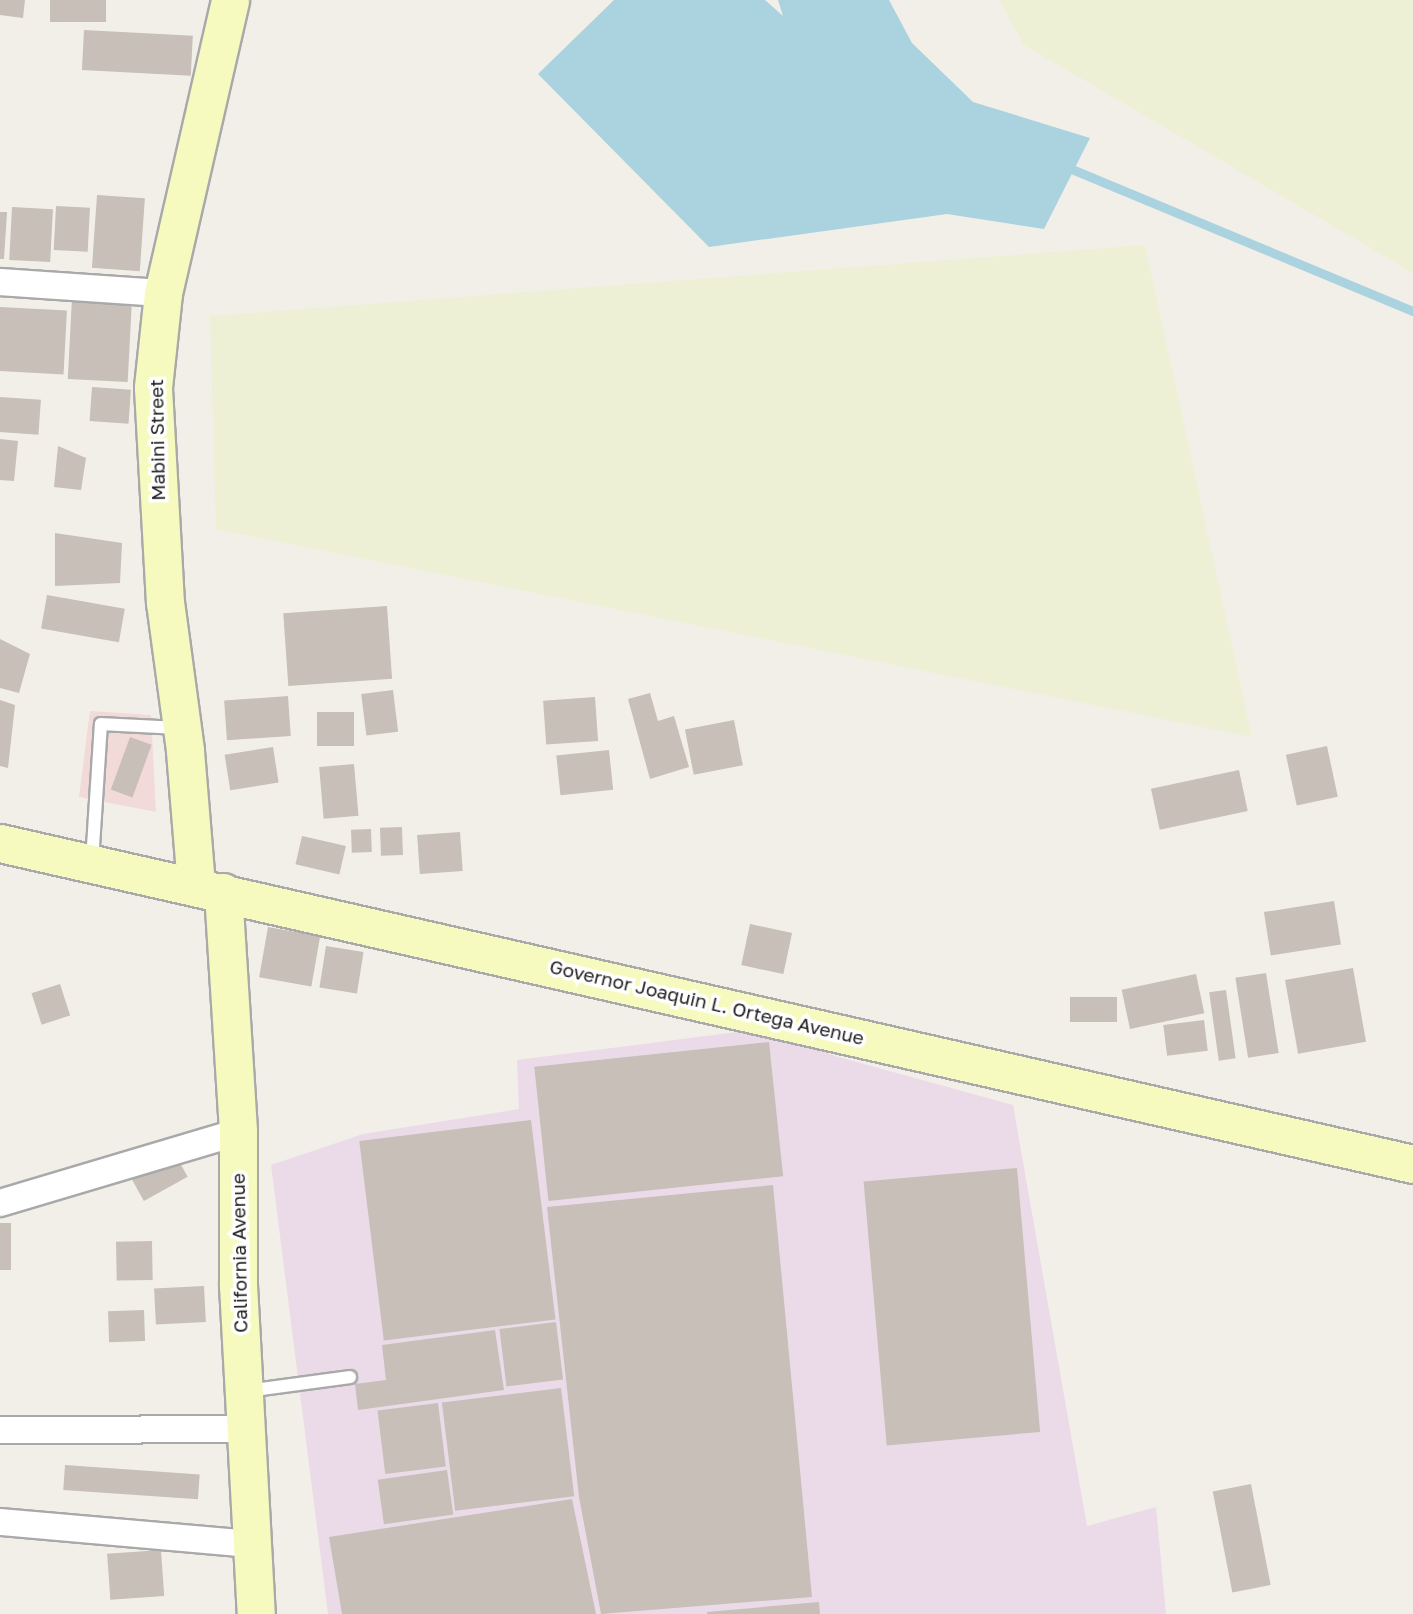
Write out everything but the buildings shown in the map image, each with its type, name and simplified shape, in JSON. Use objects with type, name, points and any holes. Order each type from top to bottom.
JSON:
[{"type":"main road","name":"Mabini Street","points":[[210,889],[182,729],[165,603],[153,387],[163,293],[230,0]]},
{"type":"main road","name":"Governor Joaquin L. Ortega Avenue","points":[[0,843],[1413,1164]]},
{"type":"main road","name":"California Avenue","points":[[210,889],[238,1132],[243,1391],[256,1614]]},
{"type":"street","points":[[0,282],[163,293]]},
{"type":"street","points":[[0,1203],[238,1132]]},
{"type":"street","points":[[0,1430],[245,1429]]},
{"type":"street","points":[[0,1522],[252,1544]]},
{"type":"lane","points":[[92,862],[101,724],[182,729]]},
{"type":"lane","points":[[243,1391],[350,1377]]},
{"type":"shaded area","points":[[90,711],[151,715],[156,812],[79,797]]},
{"type":"shaded area","points":[[761,1029],[835,1056],[1013,1105],[1087,1526],[1156,1507],[1166,1614],[328,1614],[271,1165],[363,1134],[519,1109],[517,1060]]},
{"type":"green space","points":[[999,0],[1413,0],[1413,273],[1024,45]]},
{"type":"green space","points":[[1145,245],[1252,737],[216,529],[210,316]]},
{"type":"water","points":[[614,0],[765,0],[783,16],[778,0],[889,0],[912,43],[973,102],[1090,138],[1044,229],[947,214],[709,247],[538,74]]},
{"type":"waterway","points":[[1074,170],[1413,311]]}]
